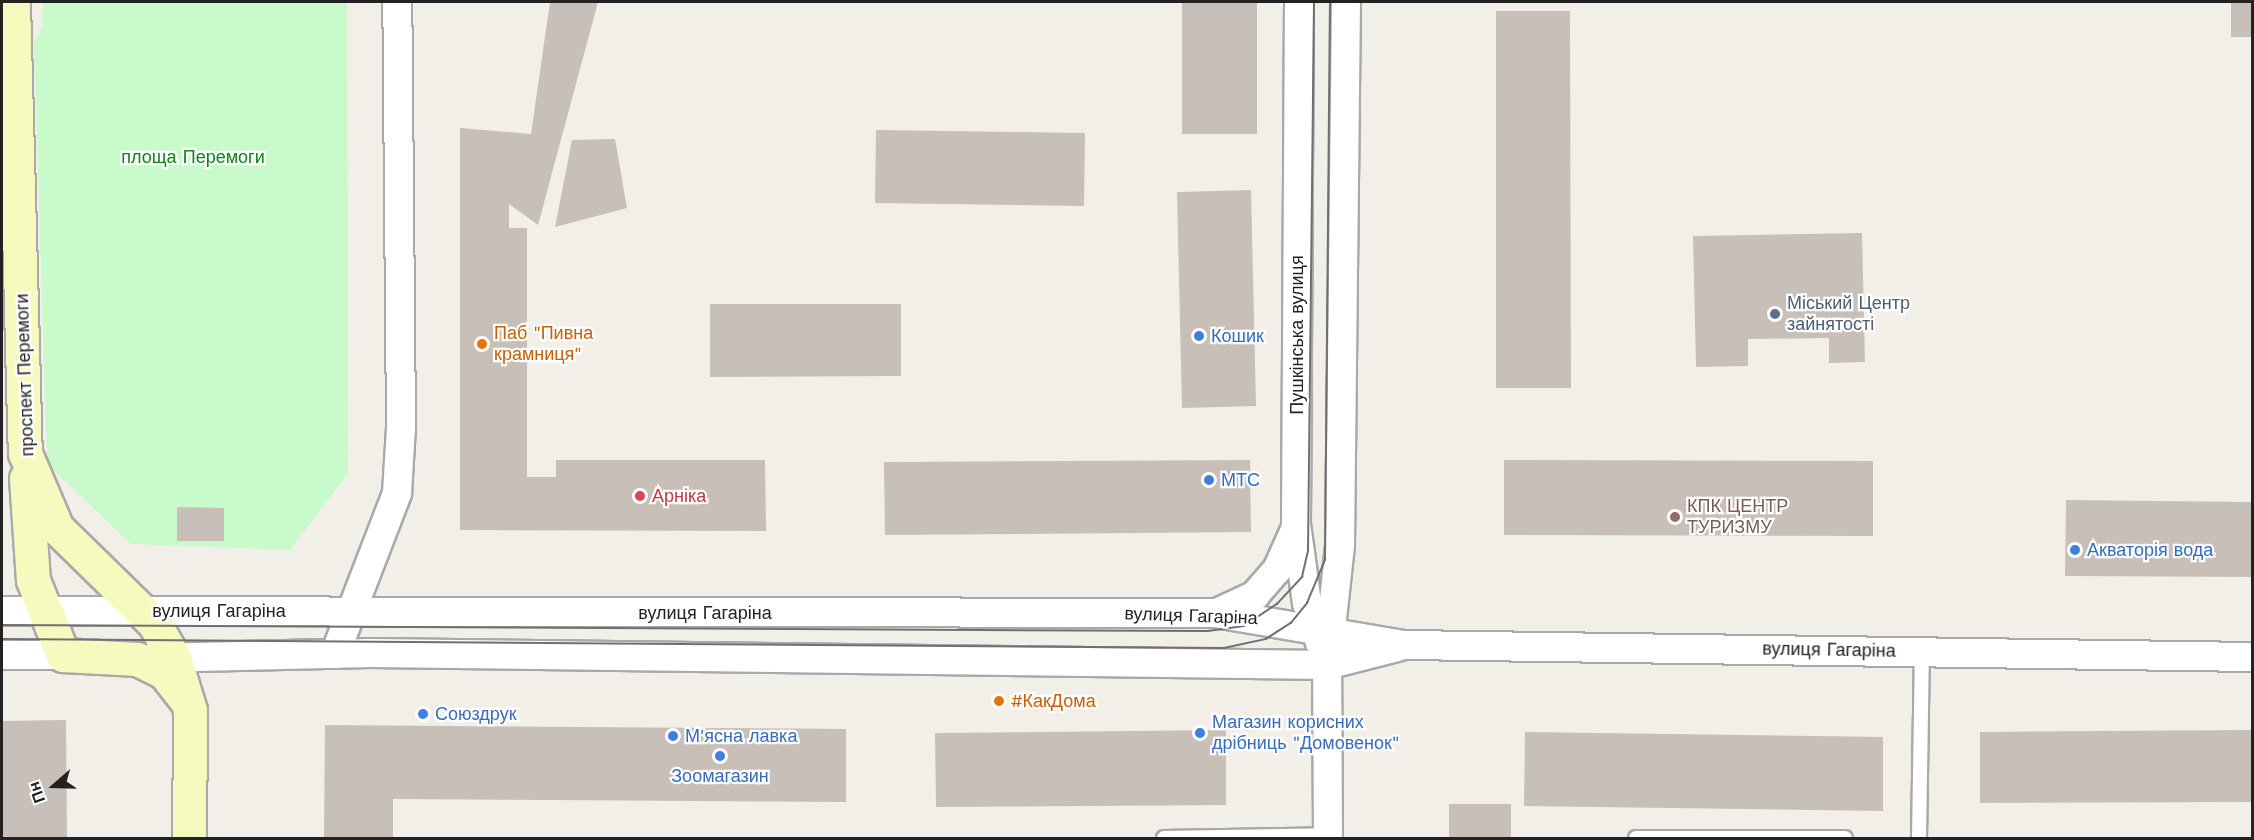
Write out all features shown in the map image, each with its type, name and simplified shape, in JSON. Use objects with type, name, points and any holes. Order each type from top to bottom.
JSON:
[{"type":"main road","name":"проспект Перемоги","points":[[13,2],[25,453],[57,528],[141,611],[174,658],[190,710],[189,838]]},
{"type":"main road","points":[[25,453],[28,549],[43,611],[63,655]]},
{"type":"main road","name":"вулиця Гагаріна","points":[[63,655],[137,659]]},
{"type":"main road","points":[[137,659],[164,672],[190,710]]},
{"type":"street","points":[[335,654],[355,612],[397,493],[402,426],[397,2]]},
{"type":"street","name":"Пушкінська вулиця","points":[[1299,2],[1296,524],[1324,629],[1327,665],[1328,837]]},
{"type":"street","name":"Пушкінська вулиця","points":[[1324,629],[1340,546],[1346,2]]},
{"type":"street","points":[[1215,613],[1255,595],[1291,547],[1296,524]]},
{"type":"street","name":"вулиця Гагаріна","points":[[2,611],[1215,613],[1324,629],[1405,645],[2253,657]]},
{"type":"street","name":"вулиця Гагаріна","points":[[137,659],[335,654],[1327,665],[1405,645]]},
{"type":"street","name":"вулиця Гагаріна","points":[[2,655],[63,655]]},
{"type":"lane","points":[[1919,838],[1922,651]]},
{"type":"lane","points":[[1164,838],[1328,837]]},
{"type":"lane","points":[[1636,838],[1845,838]]},
{"type":"green space","name":"площа Перемоги","points":[[43,2],[347,2],[348,473],[290,550],[131,544],[47,464],[34,41],[42,28]]},
{"type":"building","points":[[550,2],[598,2],[538,225],[509,204],[509,228],[527,228],[527,477],[556,477],[556,460],[765,460],[766,531],[460,530],[460,128],[531,134]]},
{"type":"building","points":[[1182,2],[1257,2],[1257,134],[1182,134]]},
{"type":"building","points":[[2231,2],[2252,2],[2252,37],[2231,37]]},
{"type":"building","points":[[1496,11],[1570,11],[1571,388],[1496,388]]},
{"type":"building","points":[[876,130],[1085,133],[1084,206],[875,203]]},
{"type":"building","points":[[615,139],[627,208],[555,227],[572,140]]},
{"type":"building","points":[[1251,190],[1256,406],[1182,408],[1177,192]]},
{"type":"building","points":[[1862,233],[1865,362],[1829,363],[1829,338],[1748,339],[1748,366],[1696,367],[1693,236]]},
{"type":"building","points":[[710,304],[901,304],[901,376],[710,377]]},
{"type":"building","points":[[1250,460],[1251,532],[885,535],[884,462]]},
{"type":"building","points":[[1504,460],[1873,461],[1873,536],[1504,535]]},
{"type":"building","points":[[2066,500],[2252,502],[2252,577],[2065,576]]},
{"type":"building","points":[[177,507],[224,508],[224,541],[177,541]]},
{"type":"building","points":[[66,720],[67,838],[2,838],[2,721]]},
{"type":"building","points":[[325,725],[846,729],[846,802],[393,799],[393,838],[324,838]]},
{"type":"building","points":[[1226,730],[1226,805],[936,807],[935,733]]},
{"type":"building","points":[[2252,730],[2252,802],[1980,803],[1980,732]]},
{"type":"building","points":[[1525,732],[1883,737],[1883,811],[1524,806]]},
{"type":"building","points":[[1449,804],[1511,804],[1511,838],[1449,838]]},
{"type":"tram line","points":[[2,625],[1208,631],[1244,626],[1277,604],[1302,577],[1308,552],[1314,2]]},
{"type":"tram line","points":[[2,639],[1224,648],[1266,639],[1291,623],[1307,603],[1325,560],[1330,2]]},
{"type":"place","name":"Міський Центр зайнятості","points":[[1775,314]]},
{"type":"place","name":"Кошик","points":[[1199,336]]},
{"type":"place","name":"Паб \"Пивна крамниця\"","points":[[482,344]]},
{"type":"place","name":"МТС","points":[[1209,480]]},
{"type":"place","name":"Арніка","points":[[640,496]]},
{"type":"place","name":"КПК ЦЕНТР ТУРИЗМУ","points":[[1675,517]]},
{"type":"place","name":"Акваторія вода","points":[[2075,550]]},
{"type":"place","name":"#КакДома","points":[[999,701]]},
{"type":"place","name":"Союздрук","points":[[423,714]]},
{"type":"place","name":"Магазин корисних дрібниць \"Домовенок\"","points":[[1200,733]]},
{"type":"place","name":"М'ясна лавка","points":[[673,736]]},
{"type":"place","name":"Зоомагазин","points":[[720,756]]}]
